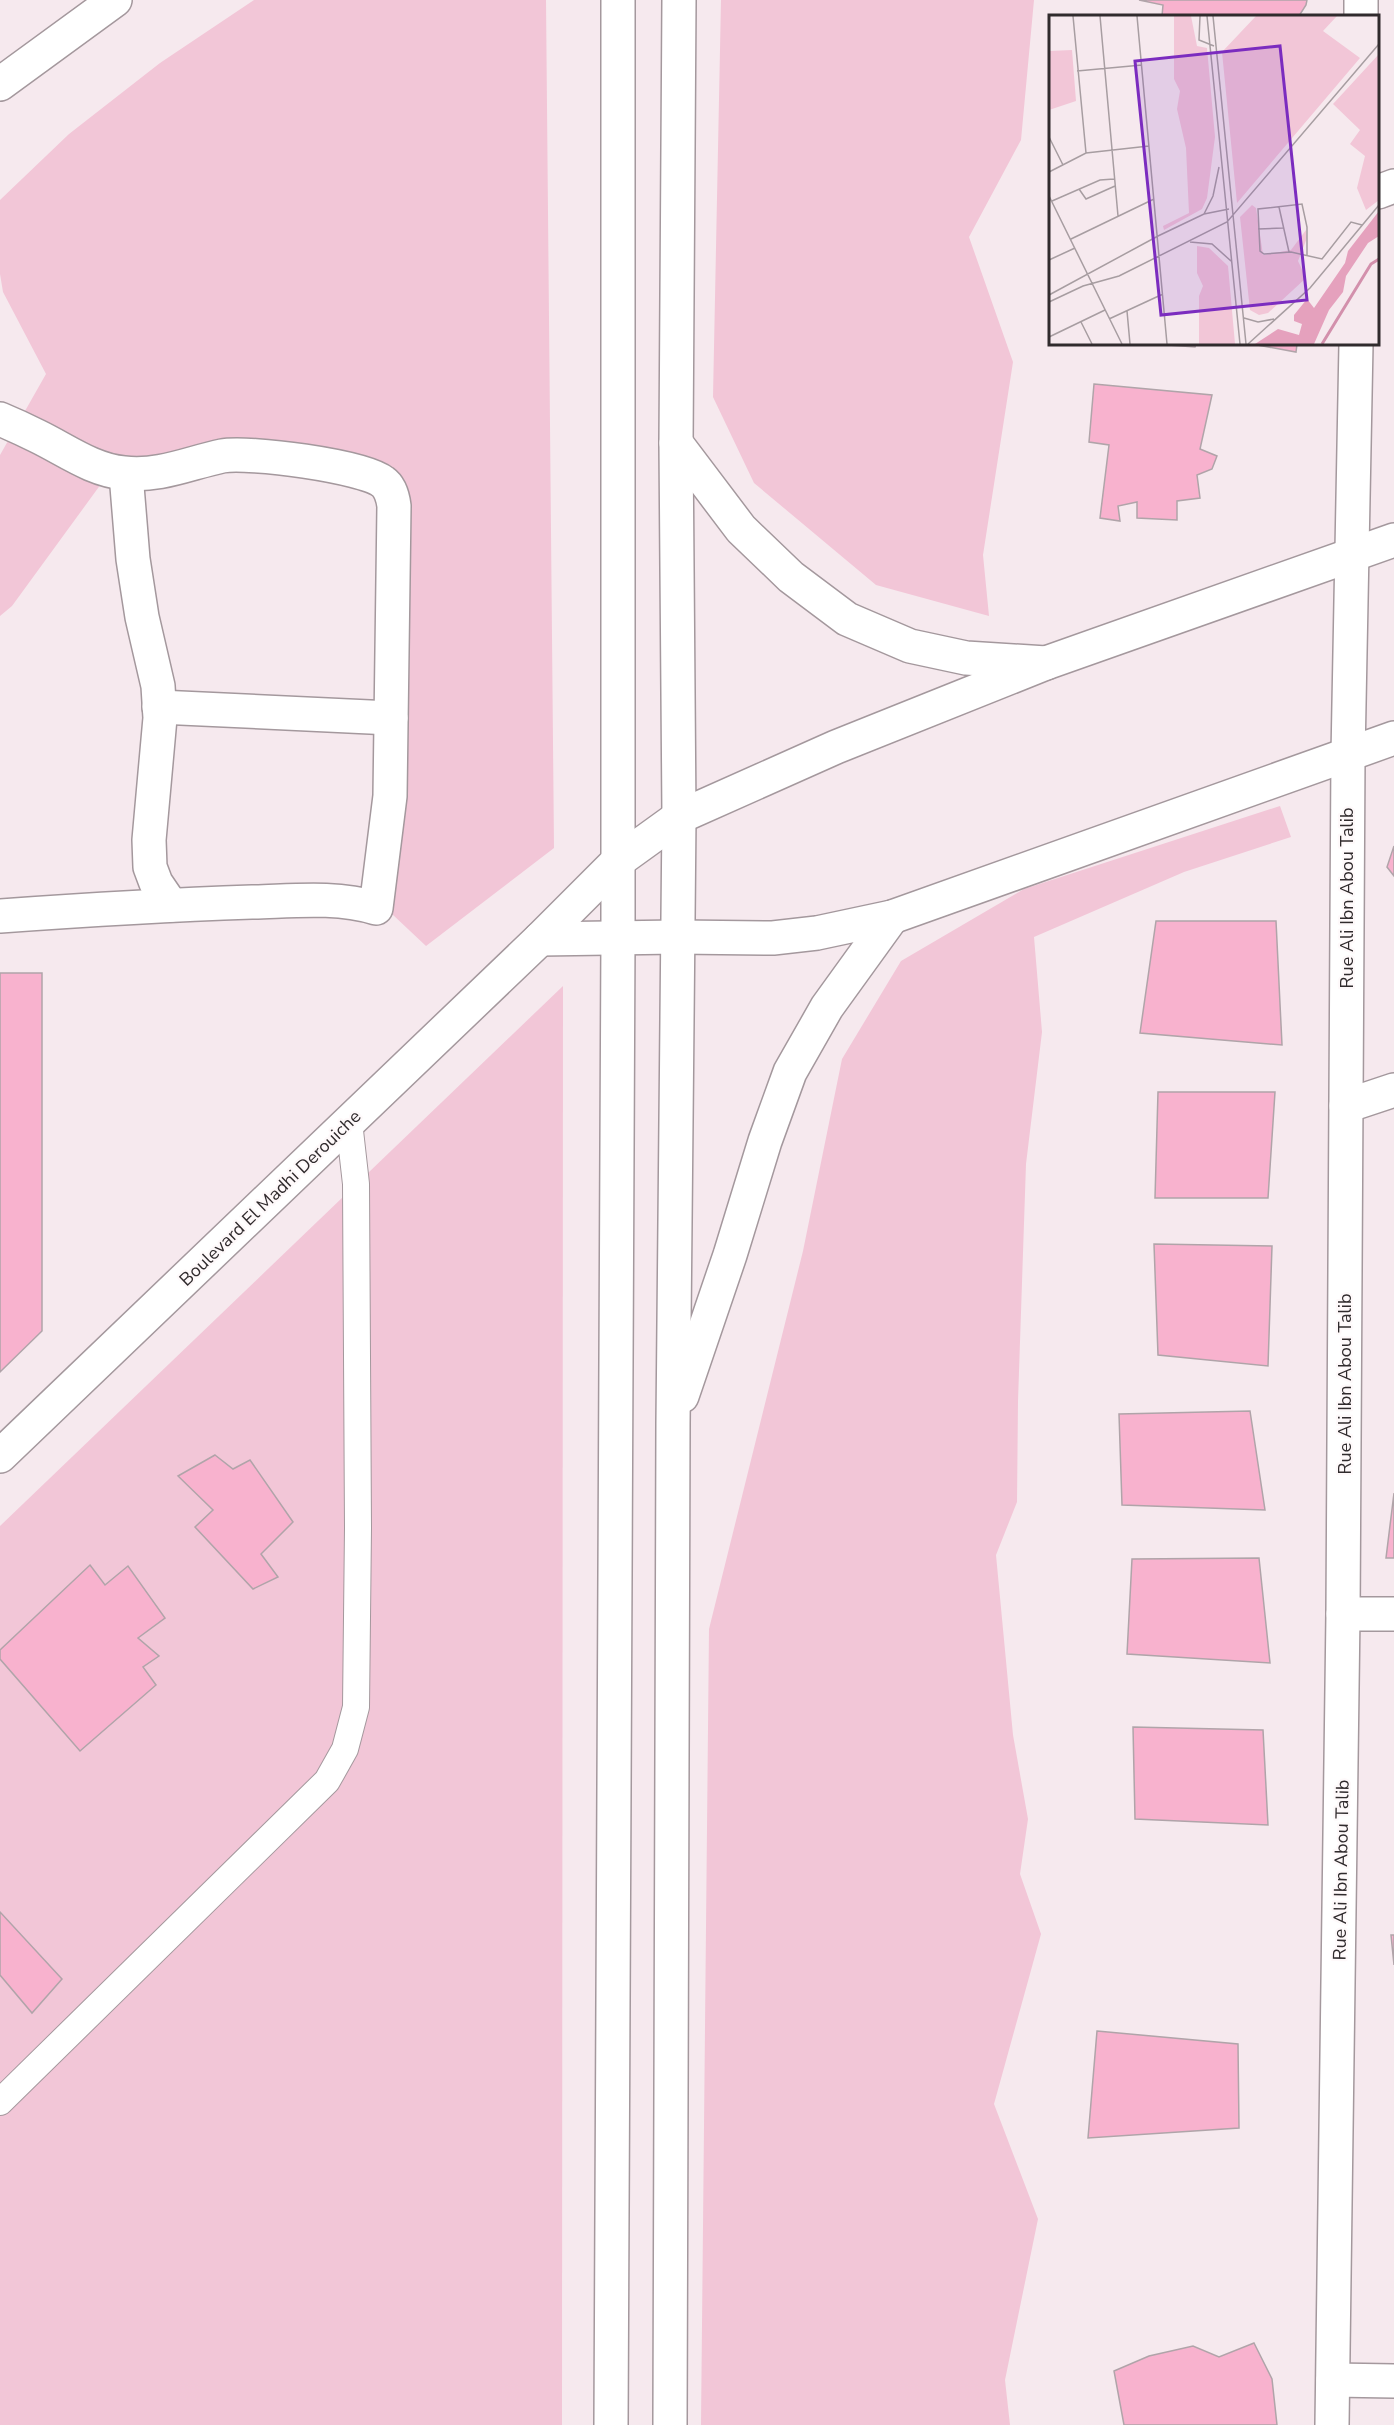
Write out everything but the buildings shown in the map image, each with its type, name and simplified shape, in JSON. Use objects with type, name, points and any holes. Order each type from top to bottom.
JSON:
[{"type":"street","points":[[0,84],[115,0]]},
{"type":"street","points":[[611,2425],[618,936],[618,0]]},
{"type":"street","points":[[670,2425],[673,1424],[679,817],[676,443],[679,0]]},
{"type":"street","points":[[1379,191],[1394,186]]},
{"type":"street","name":"Rue Ali Ibn Abou Talib","points":[[1332,2425],[1344,1614],[1348,755],[1356,345]]},
{"type":"street","points":[[0,419],[102,470],[126,474],[151,474],[175,470],[223,456],[252,455],[304,461],[363,472],[383,482],[393,498],[394,506],[390,796],[376,908],[359,903],[330,900],[171,905],[0,916]]},
{"type":"street","points":[[676,443],[741,529],[791,577],[847,619],[910,646],[966,658],[1046,663]]},
{"type":"street","points":[[126,474],[133,559],[142,617],[159,686],[149,840],[150,867],[156,883],[171,905]]},
{"type":"street","name":"Boulevard El Madhi Derouiche","points":[[0,1456],[540,939],[618,861],[679,817],[836,747],[1046,663],[1394,540]]},
{"type":"street","points":[[159,707],[392,718]]},
{"type":"street","points":[[540,939],[618,936],[773,938],[817,933],[892,917],[1394,738]]},
{"type":"street","points":[[673,1424],[730,1255],[765,1141],[790,1072],[827,1007],[892,917]]},
{"type":"street","points":[[1346,1106],[1394,1090]]},
{"type":"street","points":[[1344,1614],[1394,1614]]},
{"type":"street","points":[[1333,2380],[1394,2381]]},
{"type":"lane","points":[[0,2103],[327,1781],[345,1749],[356,1707],[358,1528],[356,1184],[349,1122]]},
{"type":"shaded area","points":[[254,0],[546,0],[554,848],[426,946],[392,914],[398,529],[370,468],[237,442],[101,484],[12,606],[0,616],[0,455],[46,374],[3,292],[0,274],[0,200],[69,134],[160,63]]},
{"type":"shaded area","points":[[721,0],[1034,0],[1021,140],[969,237],[1013,362],[983,555],[989,616],[876,585],[754,483],[713,397]]},
{"type":"shaded area","points":[[1280,806],[1291,837],[1184,872],[1034,937],[1042,1032],[1026,1164],[1017,1502],[996,1555],[1013,1735],[1028,1819],[1020,1874],[1041,1934],[994,2104],[1038,2219],[1005,2380],[1010,2425],[701,2425],[709,1629],[803,1251],[842,1059],[901,961],[1024,889]]},
{"type":"shaded area","points":[[563,986],[562,2425],[0,2425],[0,1526]]}]
